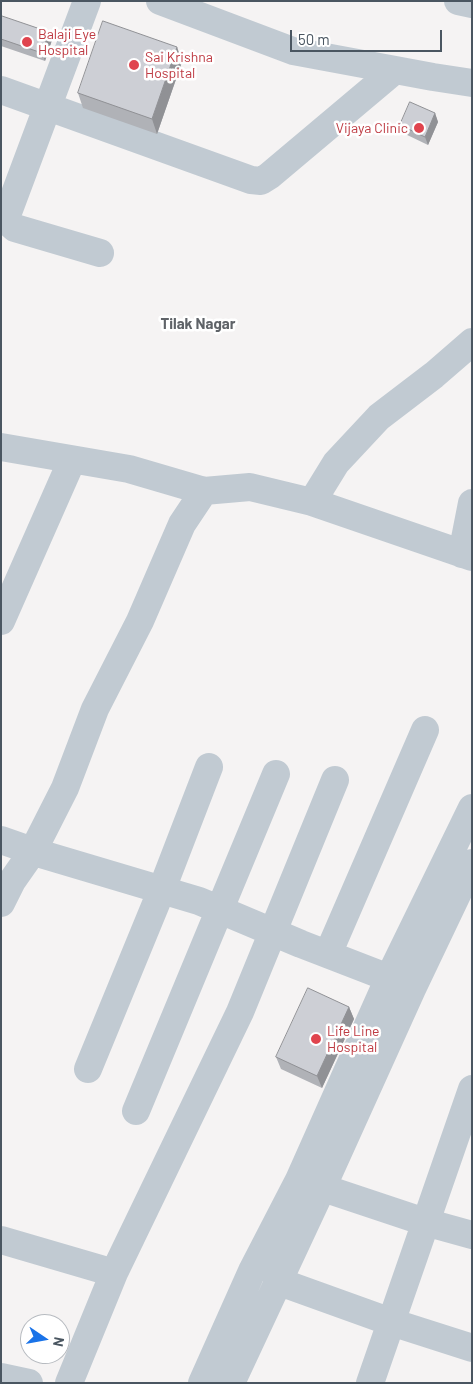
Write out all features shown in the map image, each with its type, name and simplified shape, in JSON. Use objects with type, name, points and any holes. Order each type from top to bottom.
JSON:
[{"type":"street","points":[[87,1],[7,215],[8,222],[15,228],[100,253]]},
{"type":"street","points":[[160,1],[293,52],[472,83]]},
{"type":"street","points":[[458,1],[472,4]]},
{"type":"street","points":[[1,90],[251,180],[261,181],[395,70]]},
{"type":"street","points":[[312,502],[336,463],[379,417],[472,342]]},
{"type":"street","points":[[1,448],[129,469],[204,491],[250,487],[312,502],[467,555],[472,503]]},
{"type":"street","points":[[1,621],[72,460]]},
{"type":"street","points":[[1,903],[12,881],[33,852],[65,788],[95,709],[140,621],[182,524],[204,491]]},
{"type":"street","points":[[328,954],[425,730]]},
{"type":"street","points":[[88,1070],[209,768]]},
{"type":"street","points":[[136,1111],[276,774]]},
{"type":"street","points":[[69,1383],[114,1273],[240,1012],[335,780]]},
{"type":"street","points":[[231,1383],[277,1281],[310,1184],[401,983],[472,808]]},
{"type":"street","points":[[1,840],[33,852],[199,900],[272,932],[401,983]]},
{"type":"street","points":[[401,983],[472,863]]},
{"type":"street","points":[[370,1383],[472,1089]]},
{"type":"street","points":[[310,1184],[425,1222],[472,1235]]},
{"type":"street","points":[[202,1383],[252,1271],[310,1184]]},
{"type":"street","points":[[1,1240],[114,1273]]},
{"type":"street","points":[[277,1281],[391,1322],[472,1348]]},
{"type":"street","points":[[1,1377],[29,1383]]},
{"type":"building","points":[[2,16],[49,32],[42,53],[1,39]]},
{"type":"building","points":[[103,21],[177,47],[152,119],[78,93]]},
{"type":"building","points":[[410,102],[435,113],[425,137],[400,125]]},
{"type":"building","points":[[308,988],[349,1007],[317,1076],[276,1057]]},
{"type":"place","name":"Balaji Eye Hospital","points":[[27,42]]},
{"type":"place","name":"Sai Krishna Hospital","points":[[134,65]]},
{"type":"place","name":"Vijaya Clinic","points":[[419,128]]},
{"type":"place","name":"Life Line Hospital","points":[[316,1039]]},
{"type":"district","name":"Tilak Nagar","points":[[198,324]]}]
